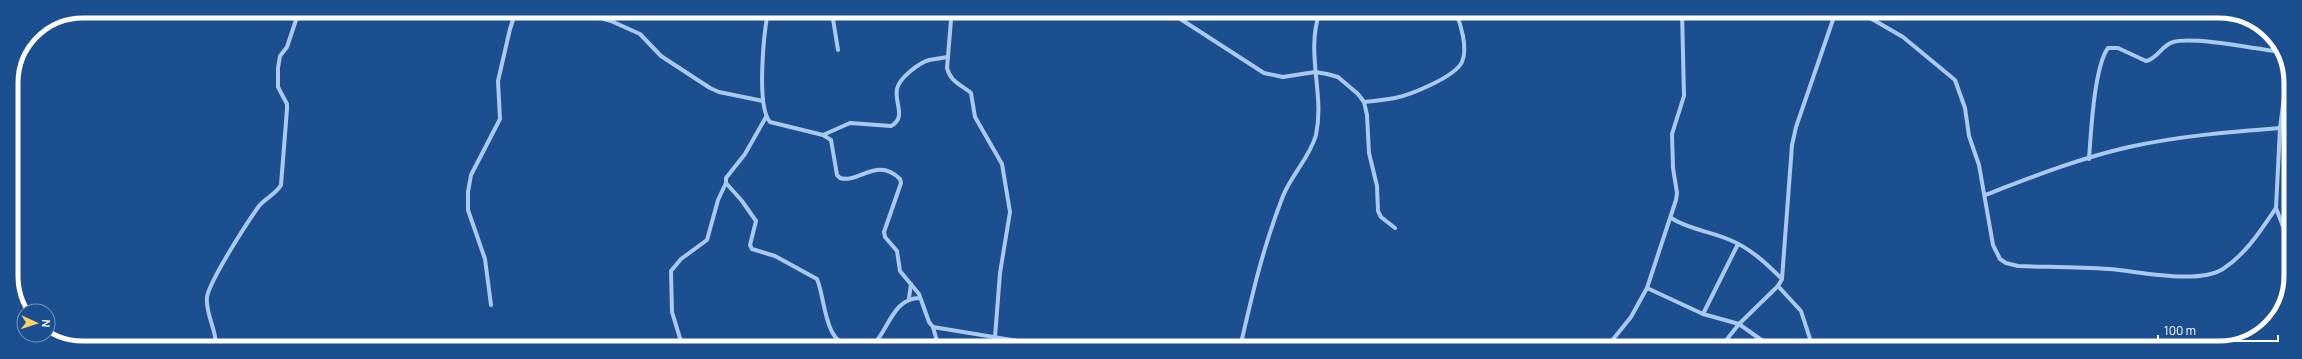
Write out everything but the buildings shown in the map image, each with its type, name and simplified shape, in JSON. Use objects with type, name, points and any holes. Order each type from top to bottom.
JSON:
[{"type":"street","points":[[216,341],[208,309],[208,294],[242,231],[261,204],[274,194],[281,185],[287,104],[278,87],[278,68],[280,56],[287,47],[297,18]]},
{"type":"street","points":[[491,305],[485,259],[468,210],[468,192],[471,175],[500,119],[498,81],[514,18]]},
{"type":"street","points":[[599,18],[640,34],[661,56],[710,88],[720,92],[763,101]]},
{"type":"street","points":[[611,22],[615,18]]},
{"type":"street","points":[[767,18],[764,40],[763,101],[766,117],[770,122],[823,135],[831,140],[834,148],[835,168],[840,178],[848,178],[878,170],[900,179],[901,183],[884,232],[885,237],[897,251],[900,271],[920,298],[929,322],[933,327],[937,341]]},
{"type":"street","points":[[832,18],[838,50]]},
{"type":"street","points":[[949,18],[951,32],[948,57],[949,76],[953,82],[971,93],[975,117],[984,135],[998,154],[1004,171],[1010,212],[1000,273],[995,337]]},
{"type":"street","points":[[1179,18],[1264,73],[1283,77],[1315,72],[1338,78],[1349,85],[1364,102],[1369,153],[1377,186],[1378,211],[1381,218],[1395,228]]},
{"type":"street","points":[[1242,341],[1264,246],[1284,194],[1310,150],[1315,136],[1319,110],[1313,50],[1319,18]]},
{"type":"street","points":[[1364,102],[1396,98],[1435,82],[1455,70],[1461,63],[1464,55],[1461,31],[1457,18]]},
{"type":"street","points":[[1612,341],[1631,317],[1648,288],[1671,218],[1677,193],[1673,168],[1672,134],[1684,96],[1682,18]]},
{"type":"street","points":[[1726,341],[1740,324],[1778,286],[1782,279],[1794,139],[1834,18]]},
{"type":"street","points":[[1869,18],[1903,37],[1955,80],[1965,108],[1969,136],[1979,165],[1993,245],[2000,259],[2006,263],[2018,266],[2109,269],[2191,276],[2207,275],[2222,270],[2254,240],[2276,208]]},
{"type":"street","points":[[2089,159],[2097,88],[2102,63],[2108,48],[2118,48],[2146,61],[2151,60],[2164,46],[2181,40],[2276,51]]},
{"type":"street","points":[[823,135],[850,123],[891,126],[896,123],[900,113],[897,95],[899,83],[922,64],[948,57]]},
{"type":"street","points":[[2284,97],[2280,128],[2276,208],[2284,229]]},
{"type":"street","points":[[681,341],[672,312],[671,271],[680,259],[707,240],[718,200],[726,183],[728,174],[746,154],[766,117]]},
{"type":"street","points":[[1985,195],[2089,159],[2128,148],[2168,140],[2280,128]]},
{"type":"street","points":[[831,140],[835,129]]},
{"type":"street","points":[[726,183],[756,220],[750,240],[752,249],[775,256],[817,279],[825,314],[831,329],[839,341]]},
{"type":"street","points":[[1671,218],[1692,229],[1738,244],[1766,264],[1782,279]]},
{"type":"street","points":[[1703,314],[1738,244]]},
{"type":"street","points":[[877,341],[882,335],[893,314],[910,298],[911,284]]},
{"type":"street","points":[[1778,286],[1801,312],[1811,341]]},
{"type":"street","points":[[1648,288],[1703,314],[1740,324],[1764,341]]},
{"type":"street","points":[[910,298],[920,298]]},
{"type":"street","points":[[933,327],[1018,341]]}]
